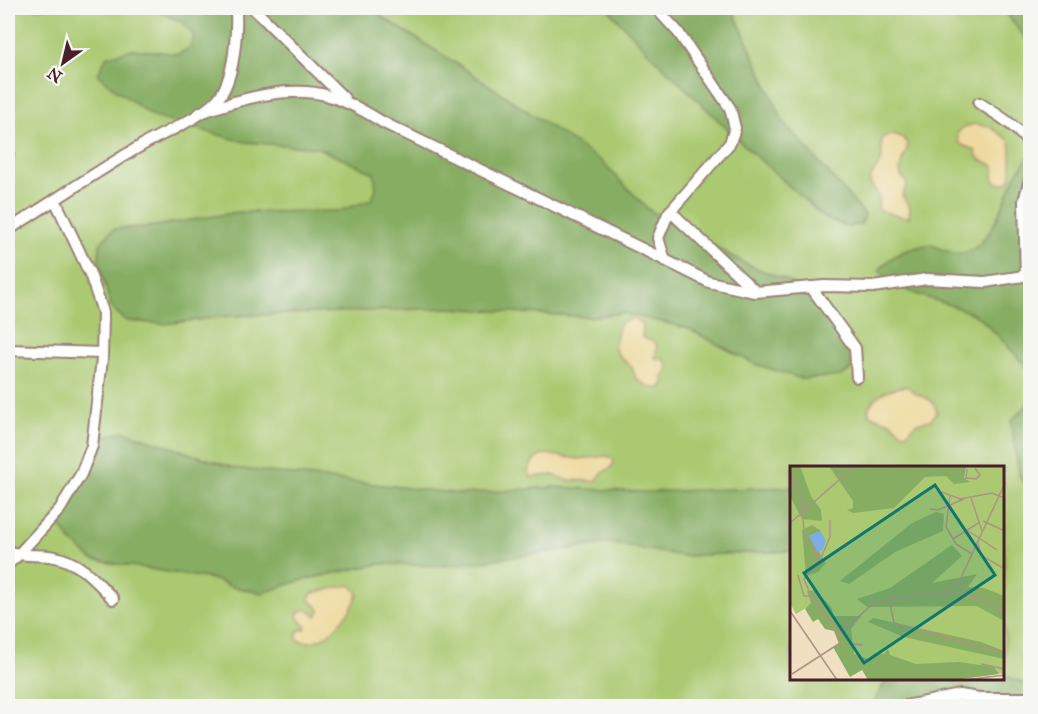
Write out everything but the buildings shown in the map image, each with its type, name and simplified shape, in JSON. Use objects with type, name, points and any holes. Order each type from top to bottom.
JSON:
[{"type":"lane","points":[[200,113],[217,99],[227,82],[237,24],[236,8]]},
{"type":"lane","points":[[253,8],[334,91],[351,104],[384,123],[709,282],[755,292],[812,287],[873,287],[927,279],[985,282],[1028,275],[1024,201],[1030,179]]},
{"type":"lane","points":[[656,8],[678,32],[730,108],[735,128],[730,143],[670,211],[658,238],[665,260]]},
{"type":"lane","points":[[8,230],[136,148],[200,113],[237,100],[269,94],[326,95],[351,104]]},
{"type":"lane","points":[[979,103],[1024,136],[1030,147]]},
{"type":"lane","points":[[8,564],[13,553],[60,509],[81,474],[92,446],[102,353],[103,312],[90,274],[55,200]]},
{"type":"lane","points":[[670,211],[755,292]]},
{"type":"lane","points":[[812,287],[855,348],[857,377]]},
{"type":"lane","points":[[8,350],[102,353]]},
{"type":"lane","points":[[13,553],[50,556],[72,562],[91,575],[113,599]]},
{"type":"lane","points":[[906,706],[960,695],[979,698],[1030,698]]},
{"type":"lane","points":[[961,706],[979,698]]},
{"type":"green space","points":[[8,8],[1030,8],[1030,706],[8,706]]},
{"type":"green space","points":[[150,8],[368,8],[465,69],[601,161],[649,210],[744,263],[788,281],[815,297],[852,348],[852,369],[841,376],[802,379],[755,364],[687,328],[623,313],[589,317],[450,308],[230,316],[164,324],[126,321],[111,307],[99,262],[100,244],[113,229],[155,226],[238,212],[339,211],[371,200],[376,189],[374,173],[318,148],[245,142],[154,117],[108,84],[98,74],[106,57],[132,49],[178,54],[190,48],[194,36],[184,23]]},
{"type":"green space","points":[[607,8],[732,8],[783,121],[865,215],[861,224],[848,227],[826,219],[747,148],[653,57]]},
{"type":"green space","points":[[931,8],[986,8],[965,18],[952,18]]},
{"type":"green space","points":[[990,8],[1030,8],[1030,44],[1006,13]]},
{"type":"green space","points":[[1030,154],[1030,371],[995,332],[975,315],[913,293],[879,271],[895,256],[916,247],[931,244],[958,253],[967,252],[976,247],[991,229],[1017,174]]},
{"type":"green space","points":[[1030,392],[1030,491],[1019,476],[1011,421],[1026,406]]},
{"type":"green space","points":[[123,431],[234,468],[462,494],[553,487],[644,492],[790,487],[790,551],[683,556],[610,543],[447,566],[379,564],[302,580],[263,593],[233,587],[212,579],[93,560],[71,541],[58,523],[105,437]]},
{"type":"green space","points":[[1005,675],[1030,686],[1030,706],[872,706],[882,687],[888,681],[1005,681]]},
{"type":"sand","points":[[975,124],[990,127],[1010,141],[1011,177],[1005,183],[996,183],[993,177],[994,166],[980,160],[975,150],[958,141],[958,132],[964,127]]},
{"type":"sand","points":[[894,134],[902,137],[907,145],[900,170],[907,182],[902,196],[910,207],[909,217],[878,209],[879,196],[870,183],[872,174],[881,161],[883,137]]},
{"type":"sand","points":[[634,318],[643,325],[642,337],[654,342],[657,346],[655,358],[663,359],[668,365],[661,388],[651,388],[636,379],[632,367],[620,357],[614,348],[620,323]]},
{"type":"sand","points":[[907,386],[931,401],[937,412],[931,420],[917,423],[907,433],[903,433],[890,422],[870,415],[868,411],[878,396],[889,390]]},
{"type":"sand","points":[[546,454],[578,459],[607,456],[613,459],[614,463],[596,481],[566,480],[553,475],[531,477],[528,471],[532,462]]},
{"type":"sand","points":[[350,585],[358,595],[349,612],[334,629],[317,640],[307,642],[298,640],[296,635],[306,626],[297,617],[298,613],[306,609],[317,616],[320,610],[309,599],[312,593]]}]
